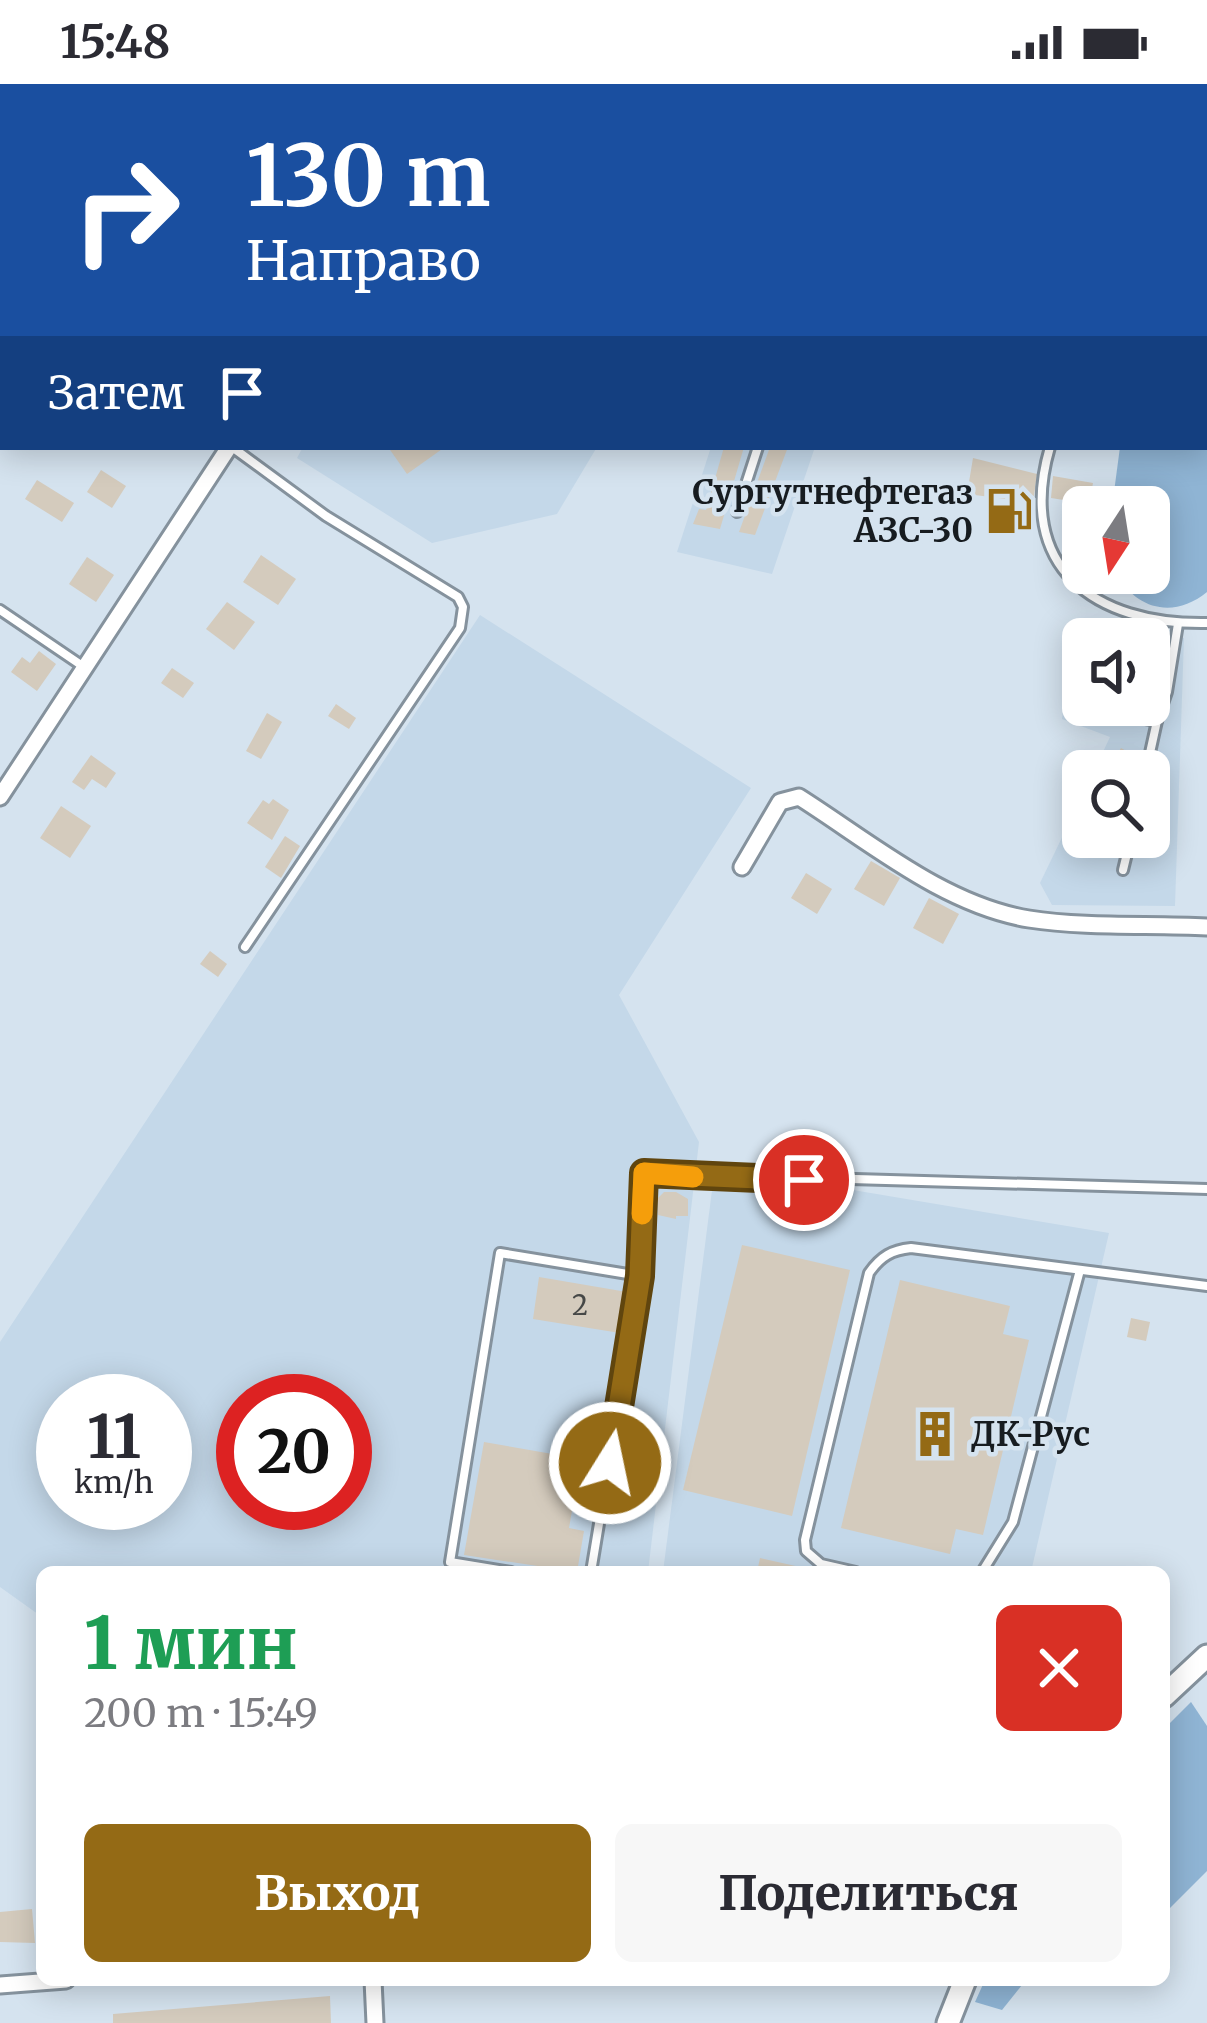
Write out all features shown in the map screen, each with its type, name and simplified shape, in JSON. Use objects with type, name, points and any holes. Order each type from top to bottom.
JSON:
[{"type":"street","points":[[0,797],[229,450]]},
{"type":"street","points":[[742,867],[780,802],[799,797],[945,890],[978,905],[1030,919],[1207,927]]},
{"type":"street","points":[[1170,1690],[1207,1656]]},
{"type":"street","points":[[0,1985],[36,1982]]},
{"type":"street","points":[[374,1986],[375,2023]]},
{"type":"street","points":[[948,2023],[962,1986]]},
{"type":"lane","points":[[235,450],[326,516],[458,597],[463,607],[460,628],[423,687],[245,947]]},
{"type":"lane","points":[[737,512],[757,450]]},
{"type":"lane","points":[[1049,450],[1041,479],[1040,518],[1051,553],[1084,593],[1130,613],[1178,624],[1207,623]]},
{"type":"lane","points":[[0,610],[85,668]]},
{"type":"lane","points":[[1170,673],[1178,624]]},
{"type":"lane","points":[[1123,870],[1126,858]]},
{"type":"lane","points":[[592,1566],[640,1276],[644,1173],[1207,1190]]},
{"type":"lane","points":[[830,1566],[806,1551],[805,1540],[869,1273],[879,1259],[911,1248],[1207,1286]]},
{"type":"lane","points":[[470,1566],[450,1562],[500,1253],[640,1276]]},
{"type":"lane","points":[[986,1566],[1013,1522],[1080,1270]]},
{"type":"shaded area","points":[[301,450],[595,450],[557,514],[432,543],[297,458]]},
{"type":"shaded area","points":[[710,450],[814,450],[772,574],[677,552]]},
{"type":"shaded area","points":[[1120,450],[1207,450],[1207,592],[1169,608],[1134,595],[1170,594],[1170,486],[1115,486]]},
{"type":"shaded area","points":[[480,615],[751,788],[619,995],[699,1142],[649,1566],[36,1566],[36,1613],[0,1587],[0,1342]]},
{"type":"shaded area","points":[[1170,636],[1184,638],[1175,906],[1052,905],[1040,883],[1062,837],[1062,858],[1170,858],[1170,750],[1104,750],[1110,737],[1081,726],[1170,726]]},
{"type":"shaded area","points":[[715,1167],[1109,1233],[1032,1566],[664,1566]]},
{"type":"shaded area","points":[[1191,1702],[1207,1726],[1207,1871],[1170,1908],[1170,1723]]},
{"type":"shaded area","points":[[982,1986],[1021,1986],[1002,2010],[975,2002]]},
{"type":"building","points":[[390,450],[441,450],[407,474]]},
{"type":"building","points":[[723,450],[743,450],[720,529],[693,524],[699,509],[706,510]]},
{"type":"building","points":[[769,450],[787,450],[755,535],[739,532]]},
{"type":"building","points":[[973,458],[1037,474],[1034,496],[1007,492],[1006,499],[967,494]]},
{"type":"building","points":[[101,470],[126,486],[112,508],[87,492]]},
{"type":"building","points":[[1053,476],[1093,483],[1062,486],[1062,500],[1051,498]]},
{"type":"building","points":[[37,480],[74,503],[62,522],[25,499]]},
{"type":"building","points":[[261,555],[296,579],[278,605],[243,582]]},
{"type":"building","points":[[87,557],[114,575],[96,602],[69,584]]},
{"type":"building","points":[[227,602],[255,622],[234,650],[206,629]]},
{"type":"building","points":[[39,651],[56,664],[37,691],[11,672],[22,657],[30,663]]},
{"type":"building","points":[[172,668],[194,683],[183,698],[161,683]]},
{"type":"building","points":[[336,704],[356,718],[349,729],[328,716]]},
{"type":"building","points":[[267,713],[282,722],[261,759],[246,751]]},
{"type":"building","points":[[91,755],[116,773],[106,788],[92,779],[84,790],[72,782]]},
{"type":"building","points":[[273,799],[289,810],[272,840],[247,823],[263,800],[269,804]]},
{"type":"building","points":[[61,806],[91,826],[70,858],[40,838]]},
{"type":"building","points":[[285,836],[300,846],[281,878],[265,867]]},
{"type":"building","points":[[871,861],[900,878],[884,906],[854,889]]},
{"type":"building","points":[[806,873],[832,889],[817,914],[791,898]]},
{"type":"building","points":[[929,898],[959,914],[943,944],[913,928]]},
{"type":"building","points":[[210,951],[227,964],[218,977],[200,964]]},
{"type":"building","points":[[664,1192],[688,1199],[688,1216],[658,1215],[658,1198]]},
{"type":"building","points":[[742,1245],[850,1270],[792,1516],[683,1490]]},
{"type":"building","points":[[539,1277],[627,1292],[620,1333],[533,1319]]},
{"type":"building","name":"ДК-Рус","points":[[900,1280],[1010,1306],[1003,1334],[1029,1340],[983,1535],[956,1529],[950,1554],[841,1528]]},
{"type":"building","points":[[1131,1318],[1150,1322],[1146,1341],[1127,1337]]},
{"type":"building","points":[[484,1442],[581,1459],[569,1528],[584,1531],[578,1566],[537,1566],[464,1555]]},
{"type":"building","points":[[760,1558],[796,1566],[758,1566]]},
{"type":"building","points":[[32,1909],[35,1943],[0,1942],[0,1912]]},
{"type":"building","points":[[330,1996],[331,2023],[113,2023],[113,2014]]},
{"type":"slow traffic","points":[[642,1214],[644,1173],[693,1177]]},
{"type":"place","name":"Сургутнефтегаз АЗС-30","points":[[1009,511]]},
{"type":"place","name":"ДК-Рус","points":[[935,1434]]},
{"type":"route","points":[[610,1463],[640,1276],[644,1173],[804,1180]]}]
